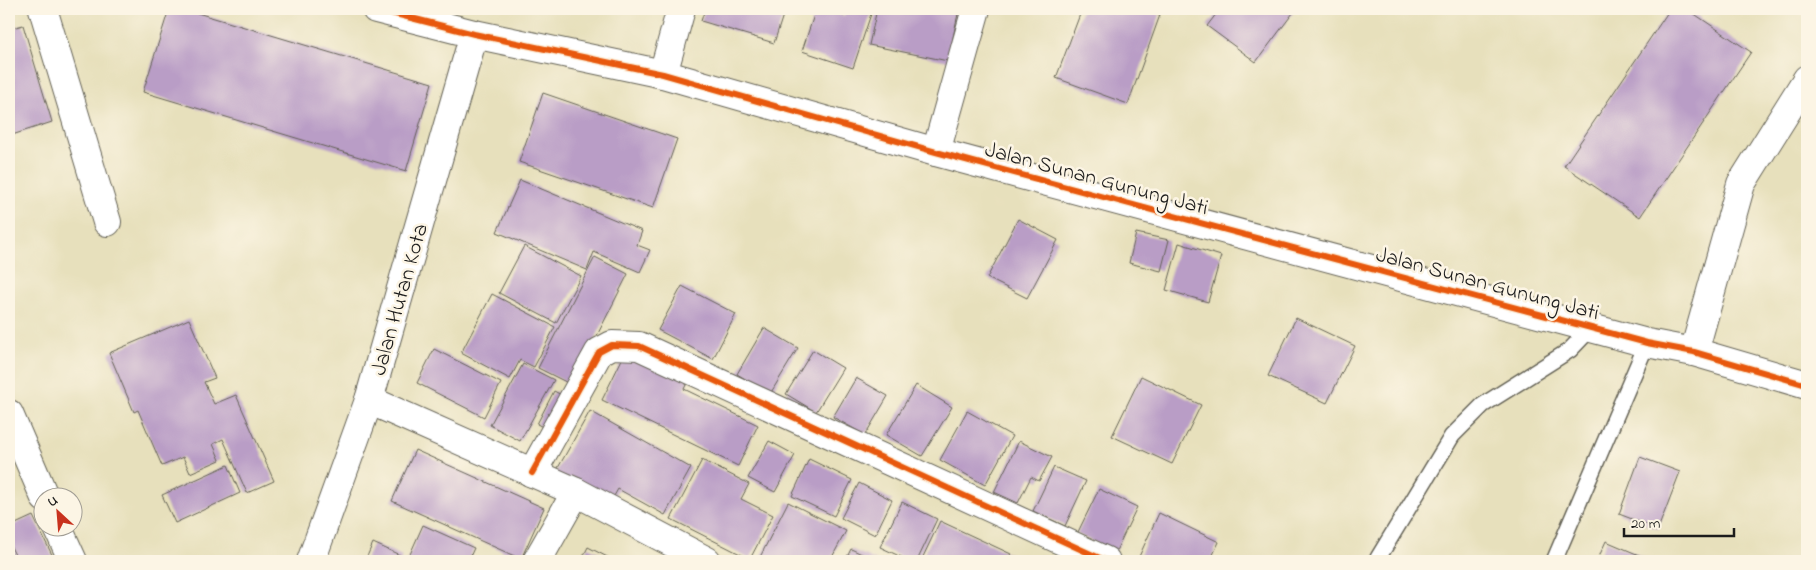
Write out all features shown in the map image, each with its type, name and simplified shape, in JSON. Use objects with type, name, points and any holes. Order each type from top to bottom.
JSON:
[{"type":"street","points":[[43,9],[107,222]]},
{"type":"street","name":"Jalan Sunan Gunung Jati","points":[[376,9],[474,34],[663,74],[936,152],[1591,328],[1694,352],[1807,385]]},
{"type":"street","points":[[663,74],[681,9]]},
{"type":"street","points":[[936,152],[976,9]]},
{"type":"street","name":"Jalan Hutan Kota","points":[[311,561],[369,400],[474,34]]},
{"type":"street","points":[[1694,352],[1740,184],[1807,78]]},
{"type":"street","points":[[532,472],[599,352],[612,345],[639,346],[1106,561]]},
{"type":"street","points":[[369,400],[576,492],[707,561]]},
{"type":"street","points":[[9,414],[41,488]]},
{"type":"street","points":[[537,561],[576,492]]},
{"type":"street","points":[[63,538],[73,561]]},
{"type":"lane","points":[[1378,558],[1452,436],[1483,405],[1570,350],[1591,328]]},
{"type":"lane","points":[[1554,561],[1647,342]]},
{"type":"building","points":[[169,9],[184,9],[432,83],[406,171],[143,92]]},
{"type":"building","points":[[705,9],[785,9],[774,43],[701,21]]},
{"type":"building","points":[[816,9],[844,16],[847,9],[856,9],[871,14],[853,68],[802,51]]},
{"type":"building","points":[[877,9],[959,9],[948,61],[869,45]]},
{"type":"building","points":[[1082,9],[1142,9],[1160,15],[1128,104],[1056,78]]},
{"type":"building","points":[[1220,9],[1296,9],[1256,62],[1207,26]]},
{"type":"building","points":[[1670,9],[1687,9],[1751,52],[1640,217],[1564,166]]},
{"type":"building","points":[[23,25],[52,122],[9,136],[9,29]]},
{"type":"building","points":[[543,93],[677,139],[653,208],[519,162]]},
{"type":"building","points":[[520,180],[642,231],[637,245],[650,250],[640,272],[594,252],[587,270],[497,232]]},
{"type":"building","points":[[1018,219],[1058,240],[1027,298],[987,278]]},
{"type":"building","points":[[1136,233],[1169,240],[1161,271],[1129,263]]},
{"type":"building","points":[[1179,243],[1221,256],[1208,302],[1166,290]]},
{"type":"building","points":[[524,246],[581,276],[556,323],[499,293]]},
{"type":"building","points":[[595,257],[628,274],[572,385],[538,368]]},
{"type":"building","points":[[682,286],[736,314],[713,359],[658,330]]},
{"type":"building","points":[[492,294],[555,327],[534,367],[520,360],[510,379],[461,353]]},
{"type":"building","points":[[1296,318],[1355,346],[1327,403],[1268,376]]},
{"type":"building","points":[[189,319],[215,378],[204,382],[214,404],[236,395],[274,481],[247,493],[223,439],[213,444],[220,460],[190,473],[183,457],[162,466],[138,410],[134,412],[109,353]]},
{"type":"building","points":[[764,328],[798,348],[770,394],[737,374]]},
{"type":"building","points":[[628,347],[690,377],[684,389],[758,425],[738,466],[602,400]]},
{"type":"building","points":[[434,349],[501,383],[484,417],[417,383]]},
{"type":"building","points":[[813,350],[843,368],[816,412],[786,394]]},
{"type":"building","points":[[523,364],[554,380],[520,441],[490,425]]},
{"type":"building","points":[[1141,376],[1201,405],[1172,464],[1112,436]]},
{"type":"building","points":[[856,378],[888,396],[865,435],[833,417]]},
{"type":"building","points":[[916,385],[952,407],[922,456],[886,435]]},
{"type":"building","points":[[554,391],[569,399],[552,432],[537,424]]},
{"type":"building","points":[[590,411],[691,468],[665,515],[618,489],[609,505],[554,475]]},
{"type":"building","points":[[967,411],[1012,436],[985,485],[940,460]]},
{"type":"building","points":[[769,441],[795,455],[775,492],[748,478]]},
{"type":"building","points":[[1019,441],[1052,457],[1039,481],[1031,477],[1018,503],[994,492]]},
{"type":"building","points":[[415,450],[544,508],[521,559],[392,501]]},
{"type":"building","points":[[1640,457],[1680,472],[1658,529],[1619,514]]},
{"type":"building","points":[[809,459],[852,480],[834,516],[792,496]]},
{"type":"building","points":[[702,460],[749,484],[741,499],[773,515],[750,559],[671,519]]},
{"type":"building","points":[[228,465],[240,493],[175,523],[162,495]]},
{"type":"building","points":[[1054,467],[1086,481],[1065,526],[1033,511]]},
{"type":"building","points":[[859,483],[892,500],[875,535],[841,518]]},
{"type":"building","points":[[1099,489],[1137,507],[1115,553],[1077,534]]},
{"type":"building","points":[[788,502],[846,531],[830,561],[758,561]]},
{"type":"building","points":[[902,502],[937,519],[917,561],[910,561],[880,547]]},
{"type":"building","points":[[1159,513],[1219,542],[1210,561],[1137,561]]},
{"type":"building","points":[[32,516],[32,538],[44,538],[55,561],[18,561],[9,543],[9,527]]},
{"type":"building","points":[[940,521],[1011,554],[1007,561],[921,561]]},
{"type":"building","points":[[423,525],[474,548],[468,561],[407,561]]},
{"type":"building","points":[[1606,541],[1653,561],[1597,561]]},
{"type":"building","points":[[373,543],[402,556],[400,561],[365,561]]},
{"type":"building","points":[[588,547],[615,561],[581,561]]},
{"type":"building","points":[[9,549],[15,561],[9,561]]},
{"type":"building","points":[[851,549],[877,561],[845,561]]},
{"type":"cycle path","points":[[376,9],[474,34],[663,74],[936,152],[1647,343],[1694,352],[1807,385]]},
{"type":"cycle path","points":[[532,473],[599,352],[612,345],[639,346],[1106,561]]}]
